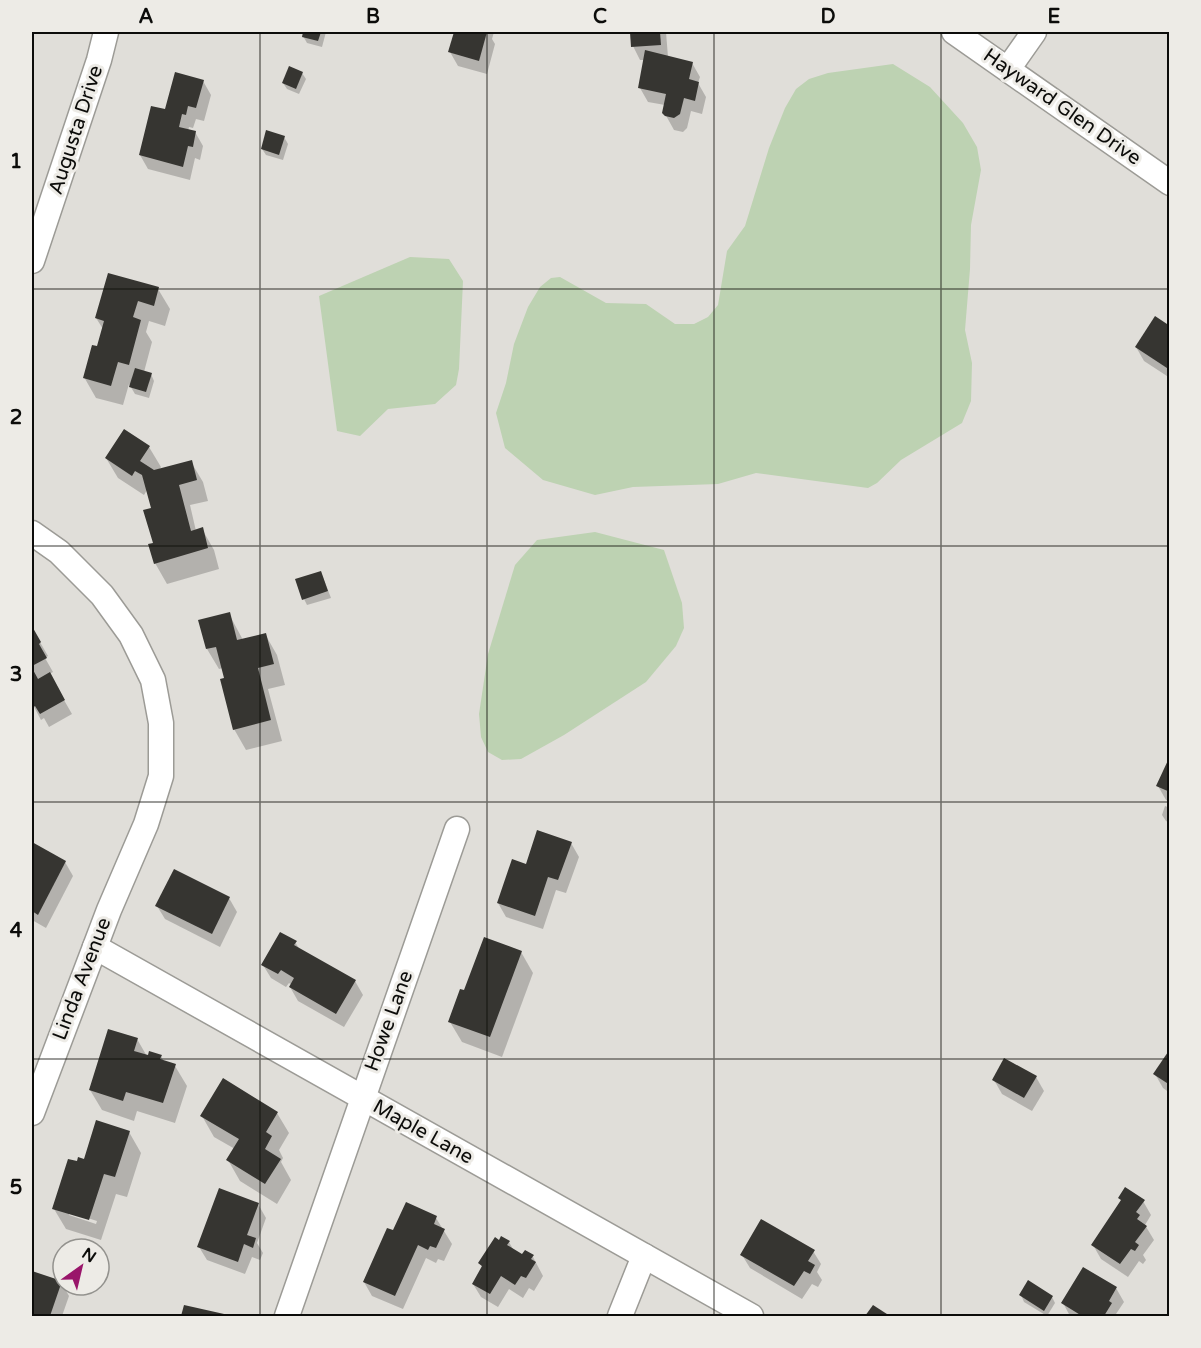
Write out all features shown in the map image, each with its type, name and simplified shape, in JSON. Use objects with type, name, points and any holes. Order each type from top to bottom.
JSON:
[{"type":"street","name":"Augusta Drive","points":[[32,261],[106,32]]},
{"type":"street","name":"Hayward Glen Drive","points":[[954,32],[1170,183]]},
{"type":"street","points":[[1008,69],[1034,32]]},
{"type":"street","name":"Linda Avenue","points":[[32,533],[59,552],[102,595],[131,635],[153,680],[161,723],[161,776],[146,824],[95,947],[32,1113]]},
{"type":"street","name":"Howe Lane","points":[[287,1317],[457,829]]},
{"type":"street","name":"Maple Lane","points":[[95,947],[751,1317]]},
{"type":"street","points":[[620,1317],[644,1256]]},
{"type":"green space","points":[[893,64],[930,87],[963,123],[977,147],[981,170],[971,225],[965,330],[972,363],[971,401],[962,423],[901,460],[877,483],[868,488],[756,473],[718,484],[633,487],[595,495],[543,480],[505,448],[496,413],[506,383],[514,344],[528,307],[540,287],[551,278],[560,277],[606,303],[646,304],[675,324],[694,324],[708,317],[718,305],[727,251],[745,226],[769,148],[785,108],[796,89],[809,79],[828,73]]},
{"type":"green space","points":[[410,257],[449,259],[463,281],[459,369],[456,385],[435,404],[388,409],[360,436],[337,431],[319,296]]},
{"type":"green space","points":[[595,532],[664,550],[682,603],[684,628],[676,646],[646,682],[564,735],[521,759],[502,760],[488,752],[481,737],[479,714],[488,654],[515,565],[537,540]]},
{"type":"building","points":[[303,32],[321,32],[318,41],[302,37]]},
{"type":"building","points":[[454,32],[487,32],[479,61],[448,52]]},
{"type":"building","points":[[630,32],[660,32],[661,45],[631,47]]},
{"type":"building","points":[[645,50],[693,62],[689,79],[699,82],[695,101],[684,98],[680,114],[674,118],[662,113],[666,94],[638,88]]},
{"type":"building","points":[[289,66],[303,72],[296,89],[282,83]]},
{"type":"building","points":[[175,72],[204,80],[196,108],[188,106],[186,115],[182,114],[179,127],[196,131],[193,147],[188,146],[183,167],[139,155],[151,106],[165,109]]},
{"type":"building","points":[[266,130],[285,136],[279,155],[261,149]]},
{"type":"building","points":[[108,273],[159,287],[154,306],[138,301],[133,317],[141,320],[129,365],[118,362],[111,386],[83,378],[92,345],[97,346],[104,321],[95,318]]},
{"type":"building","points":[[1155,316],[1170,326],[1170,370],[1135,347]]},
{"type":"building","points":[[135,368],[152,373],[146,392],[129,387]]},
{"type":"building","points":[[124,429],[150,446],[140,461],[154,470],[192,460],[197,480],[179,485],[191,531],[203,527],[208,548],[154,564],[148,544],[153,543],[143,510],[151,508],[142,475],[135,471],[132,476],[105,458]]},
{"type":"building","points":[[321,571],[328,591],[302,600],[295,579]]},
{"type":"building","points":[[230,612],[237,640],[266,633],[274,664],[258,668],[271,720],[233,730],[220,679],[224,678],[216,647],[206,649],[198,620]]},
{"type":"building","points":[[32,629],[47,658],[32,666]]},
{"type":"building","points":[[32,668],[38,679],[50,672],[65,700],[40,714],[35,706],[32,708]]},
{"type":"building","points":[[1170,756],[1170,792],[1156,786]]},
{"type":"building","points":[[537,830],[572,842],[558,880],[548,877],[535,916],[497,903],[512,859],[526,864]]},
{"type":"building","points":[[32,842],[66,861],[38,915],[32,911]]},
{"type":"building","points":[[174,869],[230,897],[212,934],[155,906]]},
{"type":"building","points":[[280,932],[297,941],[294,945],[356,980],[336,1014],[289,987],[294,978],[281,970],[278,974],[261,965]]},
{"type":"building","points":[[484,937],[522,951],[490,1037],[448,1022],[460,989],[464,990]]},
{"type":"building","points":[[108,1029],[138,1038],[134,1051],[148,1055],[149,1051],[162,1055],[160,1059],[176,1064],[163,1103],[126,1092],[123,1101],[89,1090]]},
{"type":"building","points":[[1170,1049],[1170,1085],[1153,1074]]},
{"type":"building","points":[[1004,1058],[1037,1076],[1024,1098],[992,1080]]},
{"type":"building","points":[[223,1078],[278,1112],[266,1132],[272,1136],[265,1149],[281,1159],[265,1184],[226,1160],[239,1139],[200,1116]]},
{"type":"building","points":[[96,1120],[130,1131],[115,1177],[104,1174],[89,1220],[52,1209],[68,1159],[77,1161],[78,1157],[84,1159]]},
{"type":"building","points":[[1125,1187],[1145,1200],[1136,1212],[1140,1215],[1137,1219],[1147,1226],[1135,1242],[1139,1245],[1135,1251],[1131,1249],[1120,1264],[1091,1245],[1121,1200],[1118,1198]]},
{"type":"building","points":[[219,1188],[259,1203],[247,1235],[256,1238],[253,1248],[244,1244],[238,1262],[197,1247]]},
{"type":"building","points":[[406,1202],[437,1216],[434,1224],[445,1229],[436,1248],[430,1246],[428,1250],[418,1245],[395,1296],[363,1282],[387,1228],[393,1230]]},
{"type":"building","points":[[761,1219],[815,1250],[808,1261],[815,1265],[810,1274],[804,1271],[794,1286],[740,1255]]},
{"type":"building","points":[[501,1236],[510,1241],[507,1245],[522,1254],[525,1250],[534,1255],[531,1259],[536,1262],[526,1278],[521,1276],[515,1285],[501,1276],[490,1294],[472,1284],[482,1266],[478,1263],[495,1237],[499,1240]]},
{"type":"building","points":[[1083,1267],[1117,1287],[1109,1301],[1112,1303],[1104,1316],[1082,1316],[1061,1303]]},
{"type":"building","points":[[32,1271],[51,1277],[51,1297],[57,1297],[50,1316],[32,1316]]},
{"type":"building","points":[[1028,1280],[1053,1296],[1044,1311],[1019,1295]]},
{"type":"building","points":[[184,1305],[233,1316],[181,1316]]},
{"type":"building","points":[[873,1305],[890,1316],[865,1316]]}]
